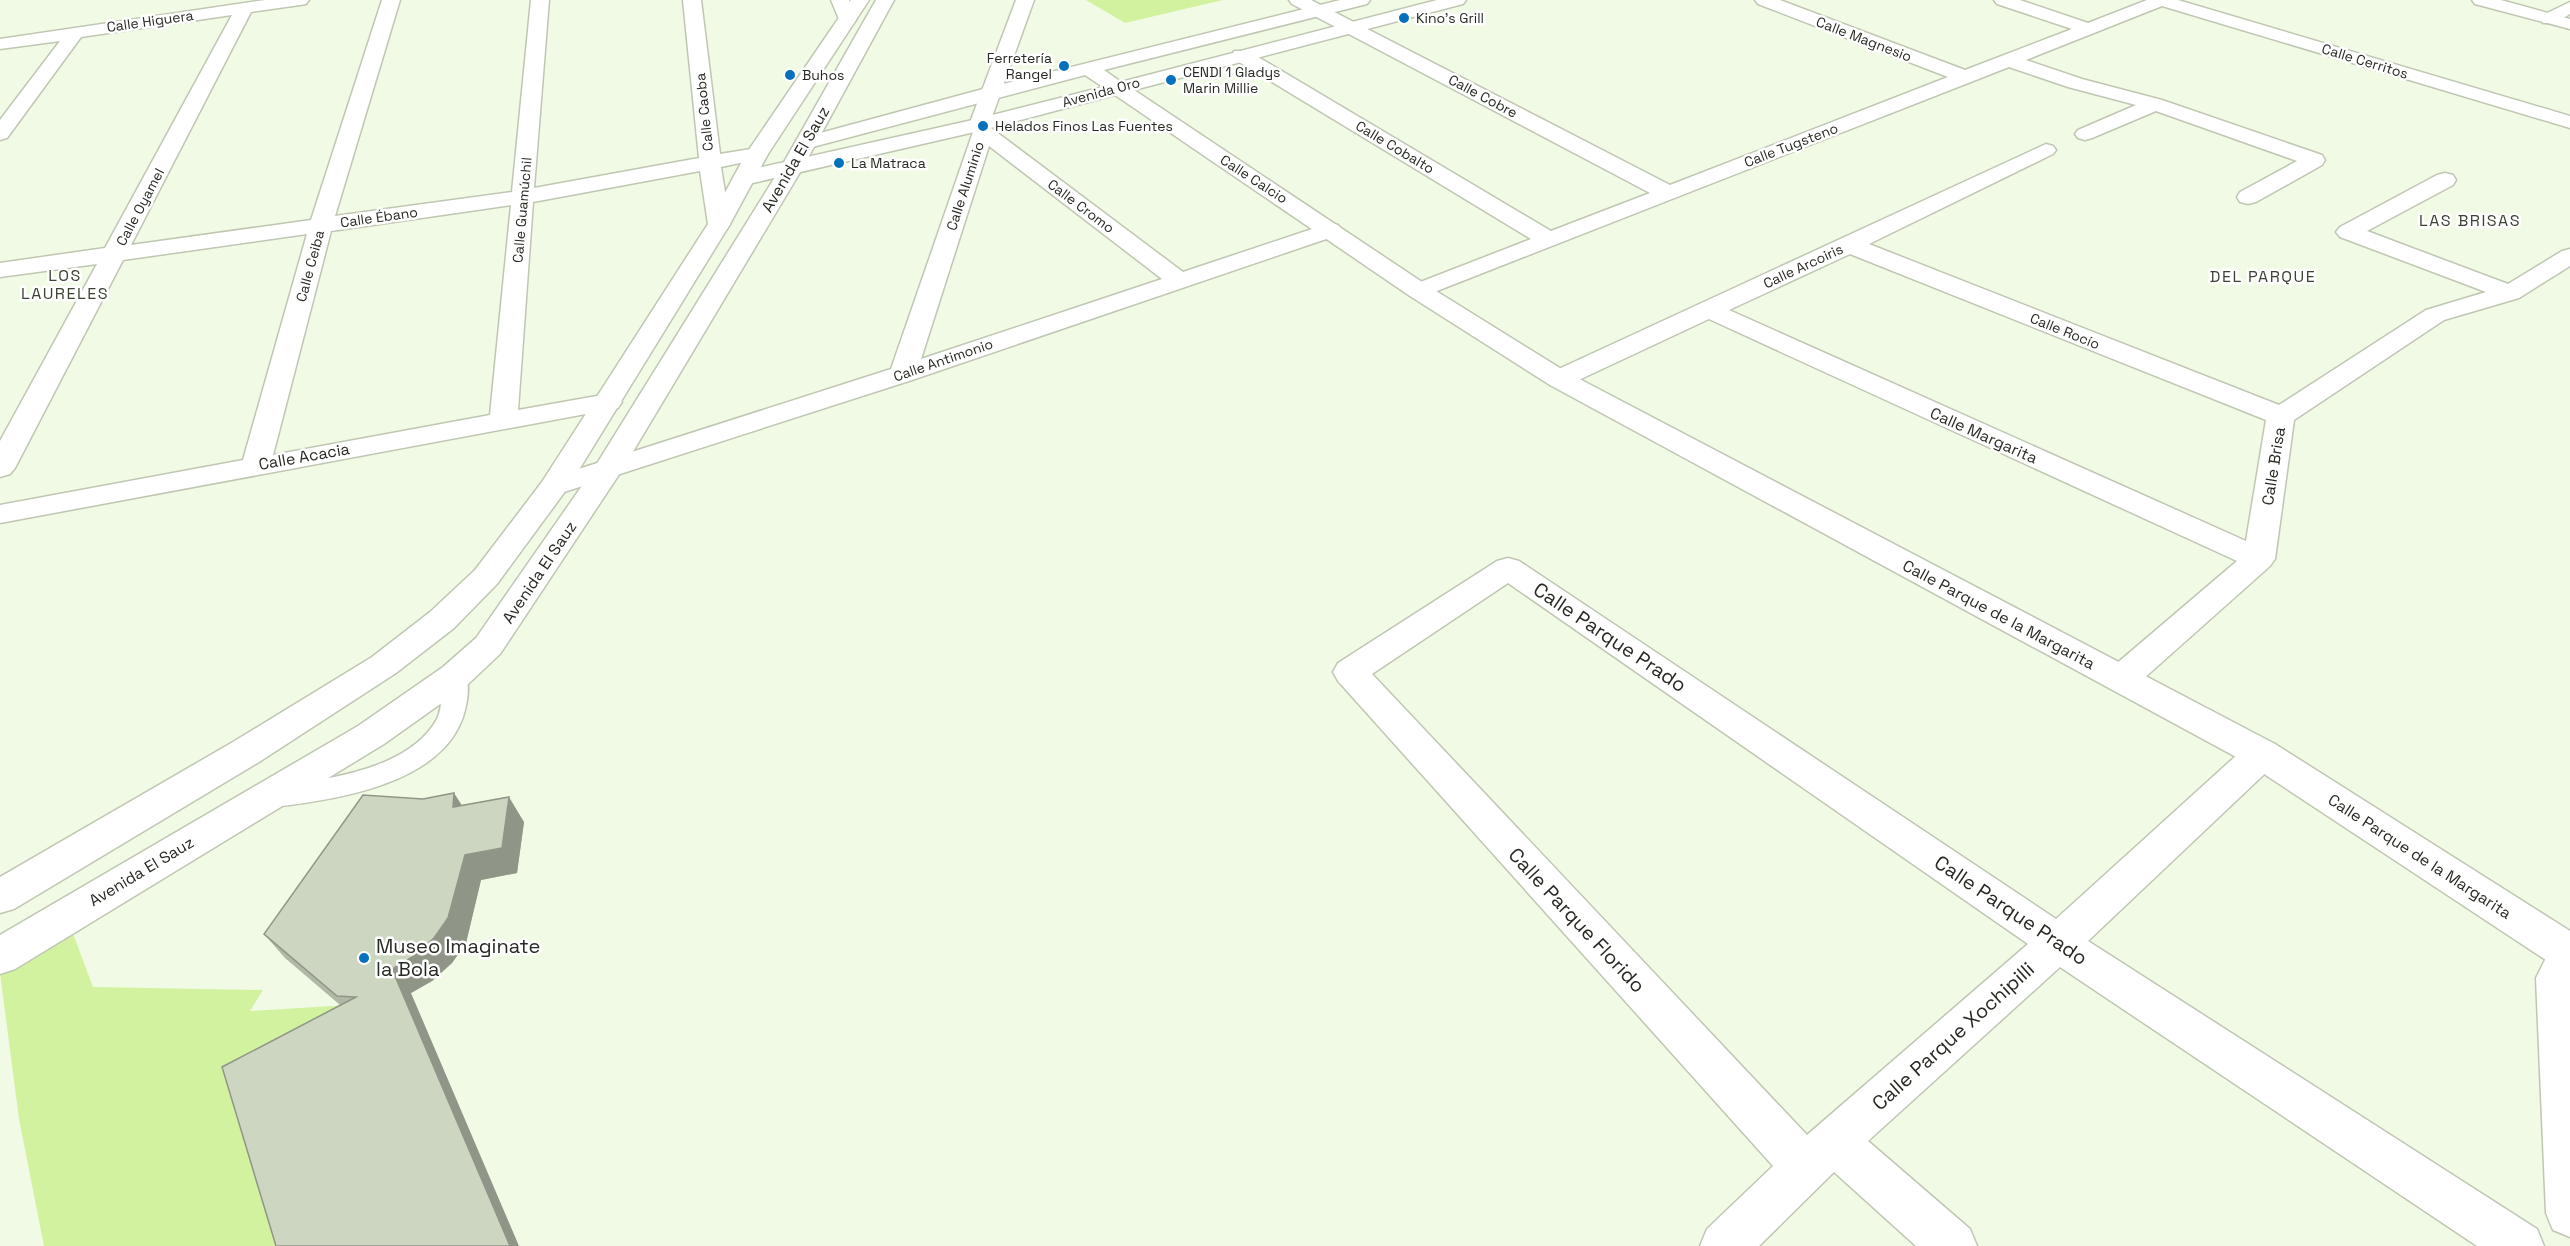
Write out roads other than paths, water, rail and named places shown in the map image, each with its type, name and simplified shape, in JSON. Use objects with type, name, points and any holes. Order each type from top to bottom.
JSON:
[{"type":"street","name":"Calle Higuera","points":[[0,44],[300,0]]},
{"type":"street","name":"Calle Ceiba","points":[[256,465],[321,225],[391,0]]},
{"type":"street","name":"Calle Guamúchil","points":[[504,420],[540,0]]},
{"type":"street","name":"Calle Caoba","points":[[692,0],[719,224]]},
{"type":"street","name":"Avenida El Sauz","points":[[0,956],[371,735],[455,676],[488,646],[607,470],[797,156],[885,0]]},
{"type":"street","name":"Calle Aluminio","points":[[903,374],[990,93],[1025,0]]},
{"type":"street","name":"Calle Cobre","points":[[1298,0],[1668,193]]},
{"type":"street","name":"Avenida Oro","points":[[751,166],[797,156],[990,93],[1361,0]]},
{"type":"street","name":"Avenida Oro","points":[[751,166],[797,156],[981,128],[1116,88],[1452,0]]},
{"type":"street","name":"Calle Magnesio","points":[[1764,0],[1965,77]]},
{"type":"street","points":[[2003,0],[2089,29]]},
{"type":"street","name":"Calle Tugsteno","points":[[1419,291],[2161,0]]},
{"type":"street","name":"Calle Cerritos","points":[[2161,0],[2570,122]]},
{"type":"street","points":[[2481,0],[2570,24]]},
{"type":"street","name":"Avenida El Sauz","points":[[0,897],[246,752],[384,666],[442,620],[486,578],[554,486],[608,402],[719,224],[751,166],[849,7]]},
{"type":"street","points":[[2549,18],[2570,7]]},
{"type":"street","name":"Calle Oyamel","points":[[0,468],[245,8]]},
{"type":"street","points":[[0,134],[76,32]]},
{"type":"street","name":"Calle Cobalto","points":[[1241,55],[1549,240]]},
{"type":"street","points":[[2008,60],[2074,83],[2155,104],[2314,160],[2248,196]]},
{"type":"street","name":"Calle Calcio","points":[[1088,68],[1419,291]]},
{"type":"street","points":[[2085,134],[2155,104]]},
{"type":"street","name":"Calle Cromo","points":[[981,128],[1179,280]]},
{"type":"street","name":"Calle Arcoiris","points":[[1559,379],[1849,245],[2046,150]]},
{"type":"street","name":"Calle Ébano","points":[[0,270],[523,197],[710,163],[751,166]]},
{"type":"street","points":[[2445,180],[2348,232],[2510,293]]},
{"type":"street","name":"Calle Antimonio","points":[[554,486],[903,374],[1330,230]]},
{"type":"street","name":"Calle Rocío","points":[[1849,245],[2281,416]]},
{"type":"street","name":"Calle Brisa","points":[[2259,559],[2281,416],[2435,315],[2510,293],[2570,256]]},
{"type":"street","name":"Calle Parque de la Margarita","points":[[1419,291],[1559,379],[2262,754],[2570,953]]},
{"type":"street","name":"Calle Margarita","points":[[1708,310],[2259,559]]},
{"type":"street","name":"Calle Acacia","points":[[0,514],[256,465],[608,402]]},
{"type":"street","points":[[2121,679],[2259,559]]},
{"type":"street","name":"Calle Parque Florido","points":[[1508,568],[1350,672],[1820,1155],[1953,1246]]},
{"type":"street","name":"Calle Parque Prado","points":[[1508,568],[2058,943],[2520,1246]]},
{"type":"street","name":"Calle Parque Xochipilli","points":[[1724,1246],[1820,1155],[2058,943],[2262,754]]},
{"type":"street","points":[[2570,953],[2557,978],[2570,1213]]},
{"type":"lane","points":[[264,797],[313,792],[346,784],[389,771],[409,760],[435,740],[449,721],[455,698],[455,676]]},
{"type":"place","name":"Kino’s Grill","points":[[1404,18]]},
{"type":"place","name":"Ferretería Rangel","points":[[1064,66]]},
{"type":"place","name":"Buhos","points":[[790,75]]},
{"type":"place","name":"CENDI 1 Gladys Marin Millie","points":[[1171,80]]},
{"type":"place","name":"Helados Finos Las Fuentes","points":[[983,126]]},
{"type":"place","name":"La Matraca","points":[[839,163]]},
{"type":"place","name":"Museo Imaginate la Bola","points":[[364,958]]},
{"type":"district","name":"LAS BRISAS","points":[[2470,220]]},
{"type":"district","name":"DEL PARQUE","points":[[2263,276]]},
{"type":"district","name":"LOS LAURELES","points":[[65,284]]}]
